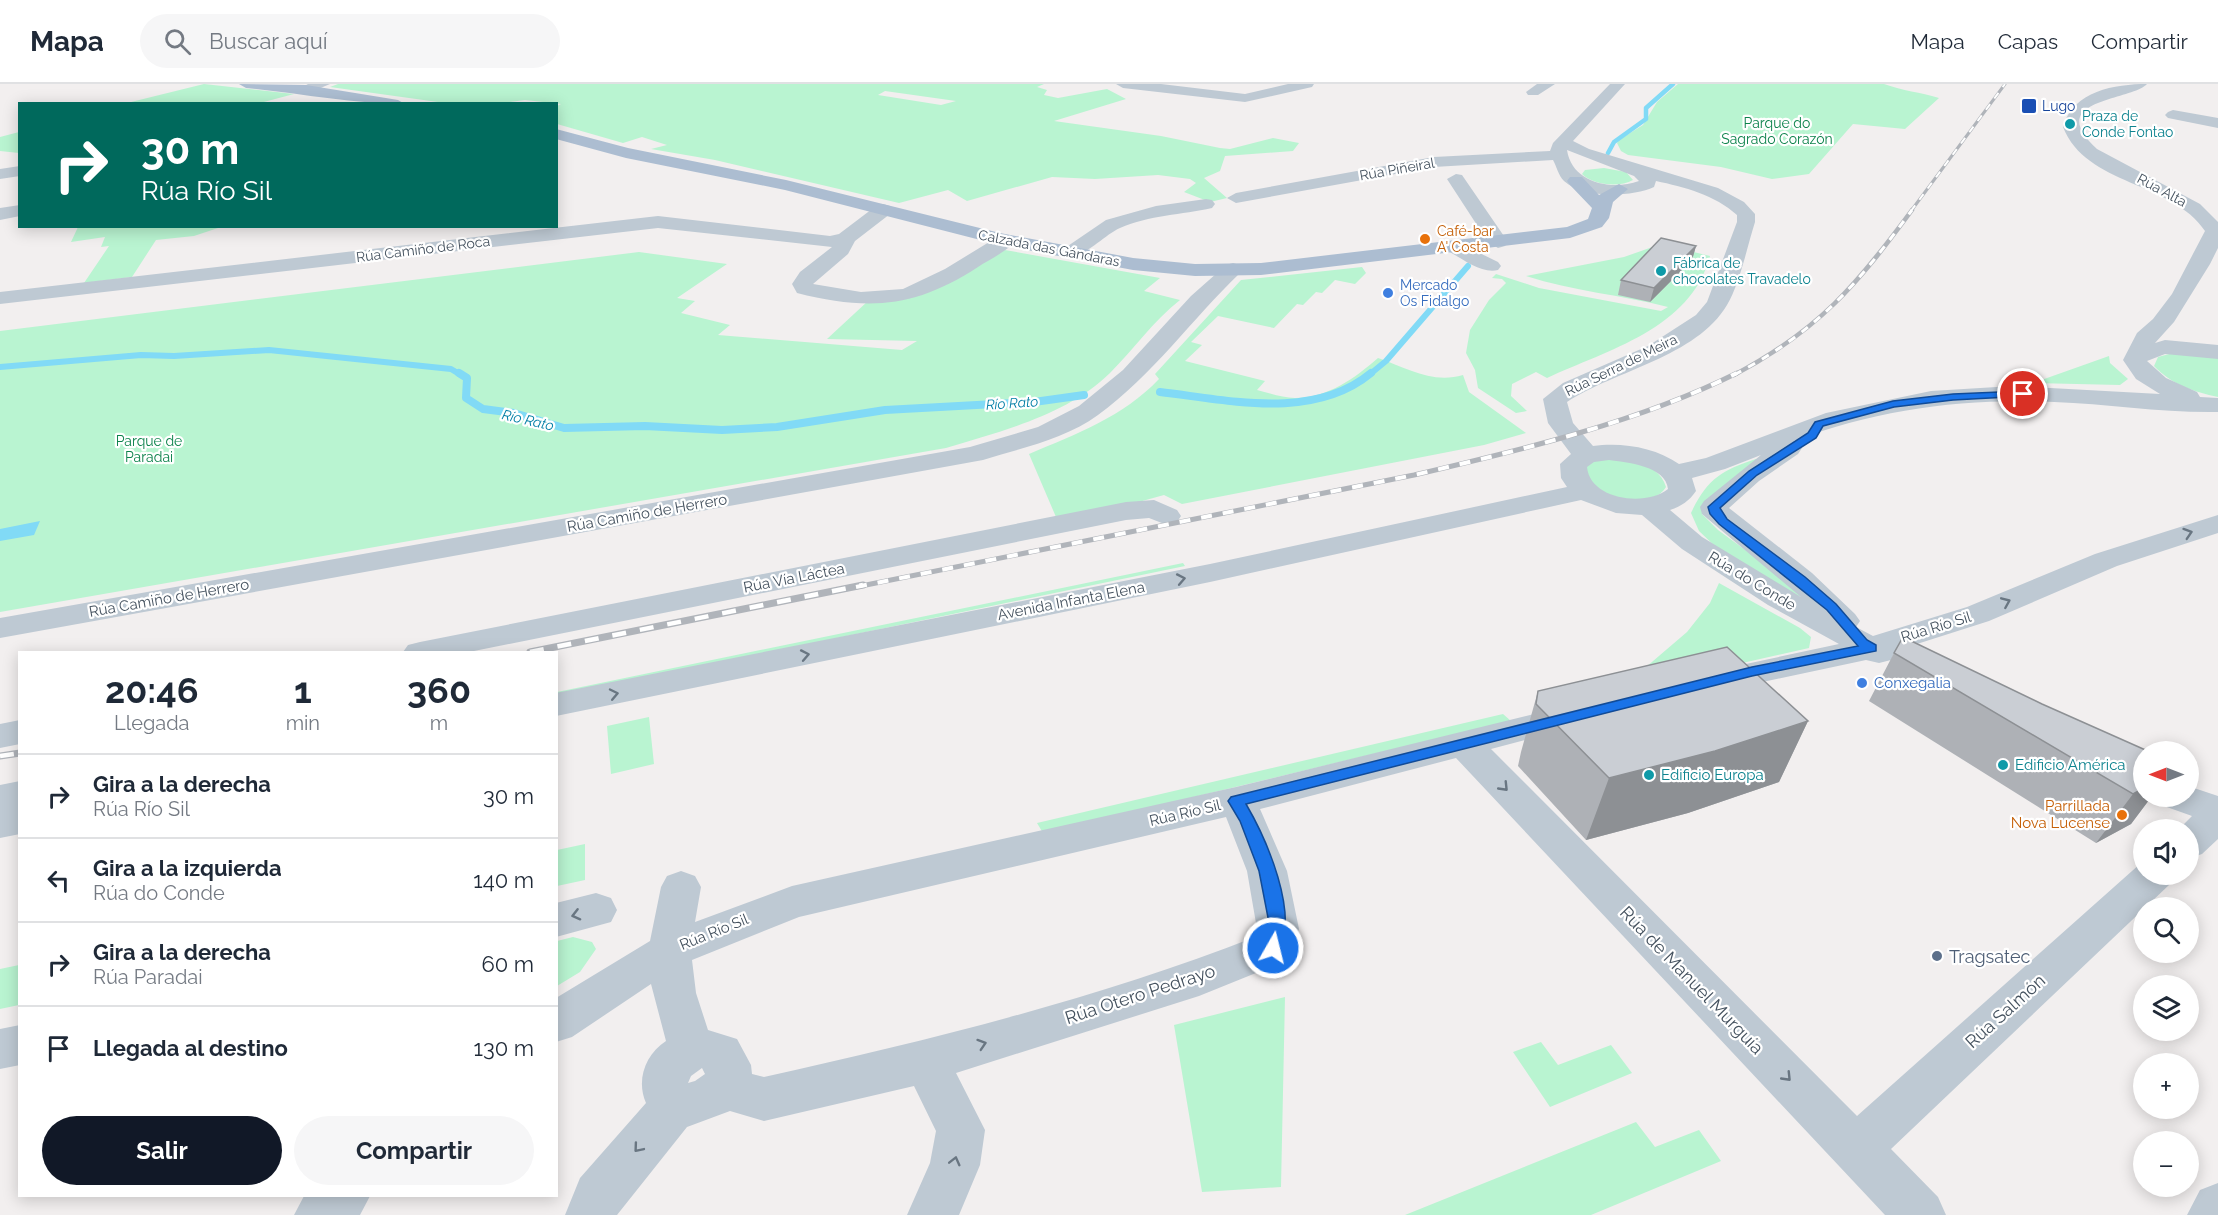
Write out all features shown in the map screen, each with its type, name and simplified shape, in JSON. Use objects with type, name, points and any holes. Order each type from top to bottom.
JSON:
[{"type":"main road","points":[[246,84],[306,89],[386,102]]},
{"type":"main road","name":"Calzada das Gándaras","points":[[558,135],[626,153],[786,185],[1006,240],[1133,264],[1195,270],[1261,269],[1551,235],[1595,223],[1600,218],[1600,206]]},
{"type":"main road","points":[[1567,162],[1600,206],[1608,195],[1619,189]]},
{"type":"street","points":[[306,89],[323,84]]},
{"type":"street","points":[[1123,84],[1245,98],[1307,84]]},
{"type":"street","points":[[1533,92],[1548,84]]},
{"type":"street","points":[[1567,162],[1618,84]]},
{"type":"street","points":[[2114,87],[2140,84]]},
{"type":"street","name":"Rúa Alta","points":[[2114,87],[2075,111],[2072,124],[2077,140],[2102,159],[2194,208],[2206,218],[2215,231],[2215,237],[2203,262],[2161,324],[2146,336],[2141,353]]},
{"type":"street","points":[[2173,115],[2218,123]]},
{"type":"street","name":"Rúa Serra de Meira","points":[[1567,162],[1582,153],[1636,175]]},
{"type":"street","name":"Rúa Piñeiral","points":[[1236,198],[1434,162],[1567,162]]},
{"type":"street","name":"Rúa Serra de Meira","points":[[1567,162],[1595,187],[1619,189],[1636,175]]},
{"type":"street","name":"Rúa Serra de Meira","points":[[1567,162],[1589,164],[1713,195],[1735,204],[1746,214],[1746,222],[1718,303],[1704,320],[1676,340],[1554,399],[1556,413],[1576,446],[1581,467]]},
{"type":"street","points":[[0,174],[18,171]]},
{"type":"street","points":[[1456,179],[1498,242]]},
{"type":"street","points":[[1069,252],[1113,224],[1156,212],[1206,204]]},
{"type":"street","points":[[0,214],[18,210]]},
{"type":"street","points":[[883,210],[846,238],[841,250],[807,276],[802,284],[804,290],[841,297],[871,299],[898,297],[920,291],[1006,240]]},
{"type":"street","name":"Rúa Camiño de Roca","points":[[0,298],[658,222],[830,242],[846,238]]},
{"type":"street","points":[[1455,247],[1491,266]]},
{"type":"street","name":"Rúa Camiño de Herrero","points":[[0,628],[974,454],[1047,432],[1088,411],[1131,375],[1199,301],[1233,269]]},
{"type":"street","points":[[2161,324],[2168,334],[2211,351]]},
{"type":"street","points":[[2211,351],[2166,347],[2141,353],[2135,360],[2139,369],[2151,379],[2184,395],[2218,405]]},
{"type":"street","points":[[2133,398],[2149,393],[2153,386],[2151,379]]},
{"type":"street","points":[[1674,473],[1702,469],[1819,424],[1893,404],[1953,397],[2045,394],[2218,405]]},
{"type":"street","name":"Rúa do Conde","points":[[1819,424],[1812,435],[1753,473],[1714,507],[1716,514],[1824,600],[1867,646]]},
{"type":"street","points":[[1609,452],[1627,453],[1645,458],[1674,473],[1681,482],[1682,491],[1677,499],[1666,505],[1650,507],[1615,504],[1581,467],[1609,452]]},
{"type":"street","name":"Avenida Infanta Elena","points":[[558,682],[1428,508],[1581,467]]},
{"type":"street","name":"Avenida Infanta Elena","points":[[558,705],[1210,573],[1581,467]]},
{"type":"street","name":"Rúa do Conde","points":[[1650,507],[1692,543],[1779,598],[1867,646],[1905,671]]},
{"type":"street","name":"Rúa Vía Láctea","points":[[425,651],[1126,512],[1154,509],[1167,516]]},
{"type":"street","name":"Rúa Río Sil","points":[[1676,690],[1867,646],[1978,614],[2106,560],[2218,524]]},
{"type":"street","name":"Rúa Río Sil","points":[[558,1022],[588,1000],[669,951],[792,902],[1236,801],[1598,710]]},
{"type":"street","points":[[0,736],[18,732]]},
{"type":"street","name":"Rúa de Manuel Murguía","points":[[1464,744],[1920,1215]]},
{"type":"street","points":[[0,799],[18,795]]},
{"type":"street","name":"Rúa Otero Pedrayo","points":[[723,1088],[764,1100],[926,1062],[1199,978],[1273,948],[1278,928],[1268,871],[1248,821],[1236,801]]},
{"type":"street","points":[[2199,805],[2218,813],[2199,833]]},
{"type":"street","points":[[0,824],[18,820]]},
{"type":"street","name":"Rúa Salmón","points":[[1857,1148],[2143,885]]},
{"type":"street","name":"Rúa Río Sil","points":[[669,951],[681,887]]},
{"type":"street","points":[[558,920],[596,910]]},
{"type":"street","points":[[669,951],[674,993],[692,1050]]},
{"type":"street","points":[[0,1049],[18,1045]]},
{"type":"street","points":[[713,1049],[721,1053],[729,1069],[723,1088],[715,1096],[695,1105],[675,1104],[664,1090],[666,1072],[673,1063],[692,1050],[713,1049]]},
{"type":"street","points":[[926,1062],[961,1130],[955,1165],[933,1215]]},
{"type":"street","points":[[591,1215],[598,1196],[675,1104]]},
{"type":"street","points":[[320,1215],[343,1197]]},
{"type":"street","points":[[2213,1215],[2218,1208]]},
{"type":"green space","points":[[204,84],[294,94],[264,102],[131,102]]},
{"type":"green space","points":[[338,84],[1044,84],[1037,87],[1047,90],[1044,95],[1058,98],[1107,89],[1126,99],[1054,121],[1161,136],[1230,149],[1273,138],[1299,143],[1293,151],[1225,156],[1220,171],[1204,178],[1227,198],[1210,202],[1184,192],[1196,183],[1190,179],[1158,175],[1095,179],[1052,177],[967,201],[948,190],[899,203],[715,160],[651,149],[667,145],[642,137],[623,143],[558,124],[558,106],[561,104],[558,102],[525,100],[438,102],[330,87]],"holes":[[[885,91],[956,101],[941,105],[878,95]]]},
{"type":"green space","name":"Parque do Sagrado Corazón","points":[[1678,84],[1884,84],[1939,98],[1905,129],[1853,124],[1809,174],[1772,179],[1721,167],[1628,155],[1621,151],[1617,143],[1619,140],[1643,125],[1657,102]]},
{"type":"green space","points":[[18,132],[18,153],[0,151],[0,137]]},
{"type":"green space","points":[[1604,168],[1626,172],[1633,180],[1614,185],[1593,181],[1582,174],[1585,170]]},
{"type":"green space","points":[[78,228],[218,228],[194,236],[156,240],[132,277],[84,283],[109,246],[101,247],[105,237],[71,242]]},
{"type":"green space","points":[[1661,244],[1710,256],[1700,281],[1685,302],[1666,319],[1620,346],[1547,378],[1536,372],[1512,384],[1511,396],[1527,411],[1516,413],[1478,388],[1475,370],[1466,353],[1470,330],[1489,300],[1506,283],[1502,279],[1492,278],[1496,274],[1539,288],[1661,311],[1668,307],[1526,276],[1624,257]]},
{"type":"green space","name":"Parque de Paradai","points":[[1005,250],[1160,278],[1144,291],[1180,300],[1093,388],[1054,411],[1033,420],[946,448],[0,612],[0,331],[639,252],[727,264],[677,298],[695,301],[681,313],[730,325],[718,335],[902,350],[917,341],[827,339],[868,301],[882,300]]},
{"type":"green space","points":[[1362,267],[1366,273],[1355,284],[1335,280],[1322,293],[1316,292],[1303,305],[1297,304],[1274,328],[1218,316],[1191,342],[1202,345],[1185,361],[1265,381],[1257,390],[1290,398],[1319,395],[1330,391],[1360,373],[1378,358],[1430,376],[1441,378],[1463,375],[1469,392],[1526,433],[1484,445],[1182,504],[1164,495],[1059,524],[1029,454],[1098,423],[1145,392],[1159,379],[1155,374],[1241,280]]},
{"type":"green space","points":[[2173,353],[2218,357],[2218,397],[2183,386],[2168,378],[2154,366],[2158,357]]},
{"type":"green space","points":[[2109,356],[2110,363],[2128,379],[2120,385],[2033,383]]},
{"type":"green space","points":[[1595,459],[1636,462],[1655,471],[1662,478],[1666,487],[1659,495],[1640,500],[1619,498],[1598,491],[1589,487],[1585,464]]},
{"type":"green space","points":[[1756,459],[1760,460],[1702,514],[1718,530],[1801,591],[1801,596],[1796,596],[1721,552],[1699,531],[1691,513],[1703,492],[1717,477],[1734,467]]},
{"type":"green space","points":[[1183,563],[1185,566],[558,696],[558,692]]},
{"type":"green space","points":[[1719,583],[1800,628],[1811,637],[1809,648],[1618,691],[1687,632],[1710,603]]},
{"type":"green space","points":[[1503,714],[1511,721],[1043,833],[1037,823]]},
{"type":"green space","points":[[649,717],[654,764],[611,774],[607,726]]},
{"type":"green space","points":[[585,844],[585,880],[558,886],[558,850]]},
{"type":"green space","points":[[573,937],[592,942],[596,949],[580,972],[558,985],[558,941]]},
{"type":"green space","points":[[18,965],[18,1005],[0,1009],[0,969]]},
{"type":"green space","points":[[1285,997],[1281,1187],[1202,1192],[1174,1025]]},
{"type":"green space","points":[[1541,1042],[1558,1065],[1611,1045],[1632,1073],[1550,1107],[1513,1052]]},
{"type":"green space","points":[[1636,1122],[1655,1147],[1699,1130],[1721,1161],[1591,1215],[1405,1215]]},
{"type":"water","points":[[40,521],[34,535],[0,541],[0,529]]},
{"type":"building","points":[[1661,238],[1696,246],[1654,288],[1621,280]]},
{"type":"building","points":[[1903,637],[2042,704],[2133,744],[2133,794],[1894,653]]},
{"type":"building","points":[[1727,647],[1808,721],[1715,751],[1609,778],[1536,704],[1538,691]]},
{"type":"waterway","name":"Río Rato","points":[[1608,153],[1614,142],[1646,119],[1646,108],[1673,84]]},
{"type":"waterway","name":"Río Rato","points":[[1369,375],[1386,361],[1468,266]]},
{"type":"waterway","name":"Río Rato","points":[[0,367],[141,355],[174,356],[269,350],[451,369],[461,375]]},
{"type":"waterway","name":"Río Rato","points":[[459,373],[467,378],[466,398],[483,409],[514,413],[564,428],[645,426],[722,430],[777,427],[885,410],[1034,402],[1084,395]]},
{"type":"waterway","name":"Río Rato","points":[[1160,392],[1241,402],[1269,404],[1297,402],[1323,397],[1348,388],[1371,373]]},
{"type":"railway","points":[[1911,211],[2005,84]]},
{"type":"railway","points":[[1734,375],[1790,341],[1834,304],[1873,261],[1912,210]]},
{"type":"railway","points":[[856,587],[1414,475],[1579,433],[1660,406],[1737,373]]},
{"type":"railway","points":[[535,651],[863,585]]},
{"type":"railway","points":[[0,756],[18,753]]},
{"type":"place","name":"Lugo","points":[[2029,106]]},
{"type":"place","name":"Praza de Conde Fontao","points":[[2070,124]]},
{"type":"place","name":"Café-bar A' Costa","points":[[1425,239]]},
{"type":"place","name":"Fábrica de chocolates Travadelo","points":[[1661,271]]},
{"type":"place","name":"Mercado Os Fidalgo","points":[[1388,293]]},
{"type":"place","name":"Conxegalia","points":[[1862,683]]},
{"type":"place","name":"Edificio América","points":[[2003,765]]},
{"type":"place","name":"Edificio Europa","points":[[1649,775]]},
{"type":"place","name":"Parrillada Nova Lucense","points":[[2122,815]]},
{"type":"place","name":"Tragsatec","points":[[1937,956]]},
{"type":"route","points":[[1273,948],[1278,928],[1268,871],[1248,821],[1236,801],[1752,672],[1871,648],[1862,643],[1832,607],[1758,546],[1723,521],[1716,514],[1714,507],[1753,473],[1812,435],[1819,424],[1893,404],[1953,397],[2023,394]]}]
